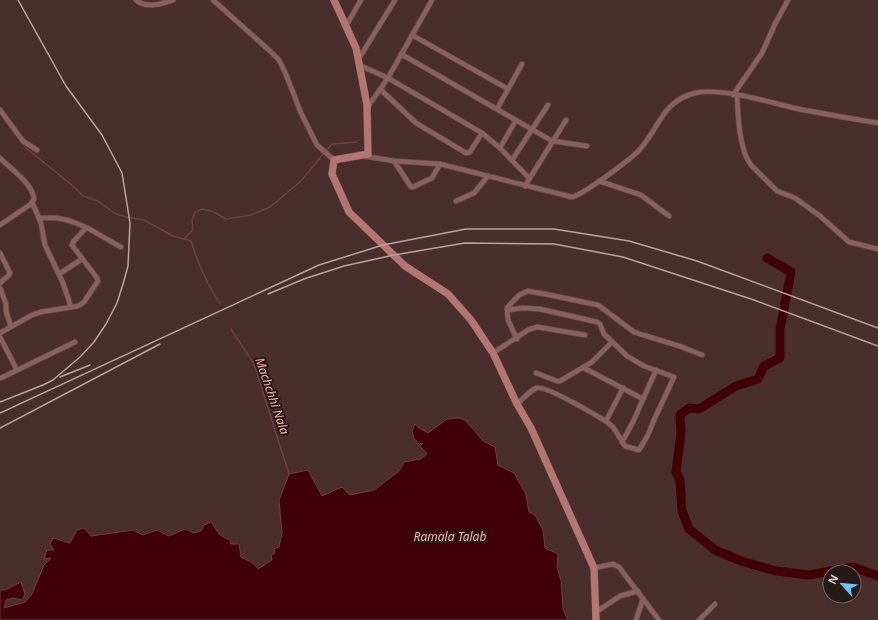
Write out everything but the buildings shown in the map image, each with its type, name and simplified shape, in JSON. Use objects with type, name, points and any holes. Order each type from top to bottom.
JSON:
[{"type":"street","points":[[136,0],[142,4],[149,5],[173,0]]},
{"type":"street","points":[[213,0],[279,60],[301,113],[317,146],[334,160],[368,154],[367,109],[356,48],[334,0]]},
{"type":"street","points":[[346,26],[361,0]]},
{"type":"street","points":[[359,63],[395,0]]},
{"type":"street","points":[[367,109],[388,78],[432,0]]},
{"type":"street","points":[[788,0],[758,61],[735,95],[740,132],[748,161],[777,191],[795,198],[820,216],[849,242],[878,248]]},
{"type":"street","points":[[412,35],[508,89]]},
{"type":"street","points":[[401,54],[552,141],[587,146]]},
{"type":"street","points":[[359,63],[388,78],[482,134],[500,148],[529,178]]},
{"type":"street","points":[[497,109],[522,64]]},
{"type":"street","points":[[380,89],[416,123],[466,153],[470,152],[482,134]]},
{"type":"street","points":[[359,156],[394,161],[440,164],[525,186],[572,196],[580,194],[626,161],[642,147],[663,114],[674,102],[692,94],[702,92],[735,95],[878,124]]},
{"type":"street","points":[[512,160],[548,105]]},
{"type":"street","points":[[0,110],[23,141],[37,150]]},
{"type":"street","points":[[500,148],[516,120]]},
{"type":"street","points":[[525,186],[566,120]]},
{"type":"street","points":[[0,158],[26,183],[34,196],[32,202],[0,225]]},
{"type":"street","points":[[334,160],[332,174],[349,212],[405,266],[448,294],[471,320],[493,353],[517,404],[531,428],[594,568],[596,620]]},
{"type":"street","points":[[394,161],[411,187],[432,178],[440,164]]},
{"type":"street","points":[[456,201],[474,193],[488,176]]},
{"type":"street","points":[[598,181],[641,195],[669,216]]},
{"type":"street","points":[[32,202],[40,218],[44,241],[63,283],[71,307]]},
{"type":"street","points":[[40,218],[61,219],[86,228],[121,247]]},
{"type":"street","points":[[0,333],[41,312],[78,306],[84,302],[98,281],[72,243],[86,228]]},
{"type":"street","points":[[0,253],[10,273],[0,283]]},
{"type":"street","points":[[59,274],[82,259]]},
{"type":"street","points":[[0,288],[6,304],[6,311],[11,327]]},
{"type":"street","points":[[517,339],[509,323],[507,310],[508,306],[519,295],[528,291],[601,307],[627,328],[639,335],[682,347],[702,355]]},
{"type":"street","points":[[507,310],[523,308],[540,309],[597,322],[600,325],[602,332],[629,358],[674,378],[648,435],[639,450],[625,446],[606,421],[565,398],[540,388],[534,389],[517,404]]},
{"type":"street","points":[[0,314],[6,311]]},
{"type":"street","points":[[493,353],[517,339],[528,330],[539,327],[585,335]]},
{"type":"street","points":[[0,337],[17,370]]},
{"type":"street","points":[[1,378],[75,342]]},
{"type":"street","points":[[536,373],[558,382],[584,368],[612,342]]},
{"type":"street","points":[[584,368],[643,399]]},
{"type":"street","points":[[622,442],[656,370]]},
{"type":"street","points":[[606,421],[623,388]]},
{"type":"street","points":[[594,568],[613,564],[622,569],[658,620]]},
{"type":"street","points":[[596,612],[620,596],[638,591]]},
{"type":"street","points":[[636,620],[643,599]]},
{"type":"street","points":[[699,620],[715,604]]},
{"type":"water","name":"Ramala Talab","points":[[460,418],[466,421],[483,441],[495,447],[498,465],[514,473],[526,494],[529,512],[535,515],[543,530],[545,548],[558,554],[557,567],[561,581],[563,609],[568,620],[0,620],[0,590],[5,590],[21,582],[25,594],[22,600],[13,598],[6,600],[4,608],[25,602],[32,594],[44,565],[51,558],[44,559],[47,550],[54,550],[50,544],[53,538],[70,543],[77,530],[84,528],[91,536],[133,530],[143,535],[157,530],[169,536],[185,529],[194,533],[201,531],[204,525],[211,522],[220,535],[230,540],[231,544],[239,544],[241,557],[253,563],[258,569],[272,560],[271,555],[275,553],[274,549],[279,547],[282,533],[279,500],[289,474],[308,470],[322,496],[342,487],[350,495],[374,490],[399,471],[404,462],[421,459],[427,454],[420,446],[423,443],[419,444],[414,438],[412,431],[415,424],[428,433],[447,419]]},
{"type":"waterway","points":[[326,151],[332,144],[357,142]]},
{"type":"waterway","name":"Machchhi Nala","points":[[23,143],[25,147],[83,196],[98,201],[114,213],[144,220],[173,236],[191,241],[203,273],[220,303]]},
{"type":"waterway","points":[[184,239],[193,230],[192,220],[195,212],[202,209],[214,212],[226,219],[251,215],[270,207],[301,181],[324,153]]},
{"type":"waterway","points":[[767,258],[791,272],[780,329],[780,358],[764,366],[758,379],[736,386],[699,409],[689,408],[680,415],[681,433],[676,472],[680,480],[682,511],[689,529],[715,550],[741,561],[776,571],[809,575],[853,567],[878,576]]},
{"type":"waterway","name":"Machchhi Nala","points":[[231,329],[254,364],[289,474]]},
{"type":"railway","points":[[0,402],[53,380],[80,357],[94,342],[117,303],[123,284],[128,266],[130,223],[122,173],[102,135],[66,86],[18,0]]},
{"type":"railway","points":[[0,413],[319,265],[383,245],[466,229],[554,229],[629,241],[697,261],[878,328]]},
{"type":"railway","points":[[268,294],[304,279],[344,266],[394,255],[465,243],[554,244],[623,257],[754,300],[878,346]]},
{"type":"railway","points":[[0,428],[160,344]]},
{"type":"railway","points":[[60,377],[90,365]]}]
